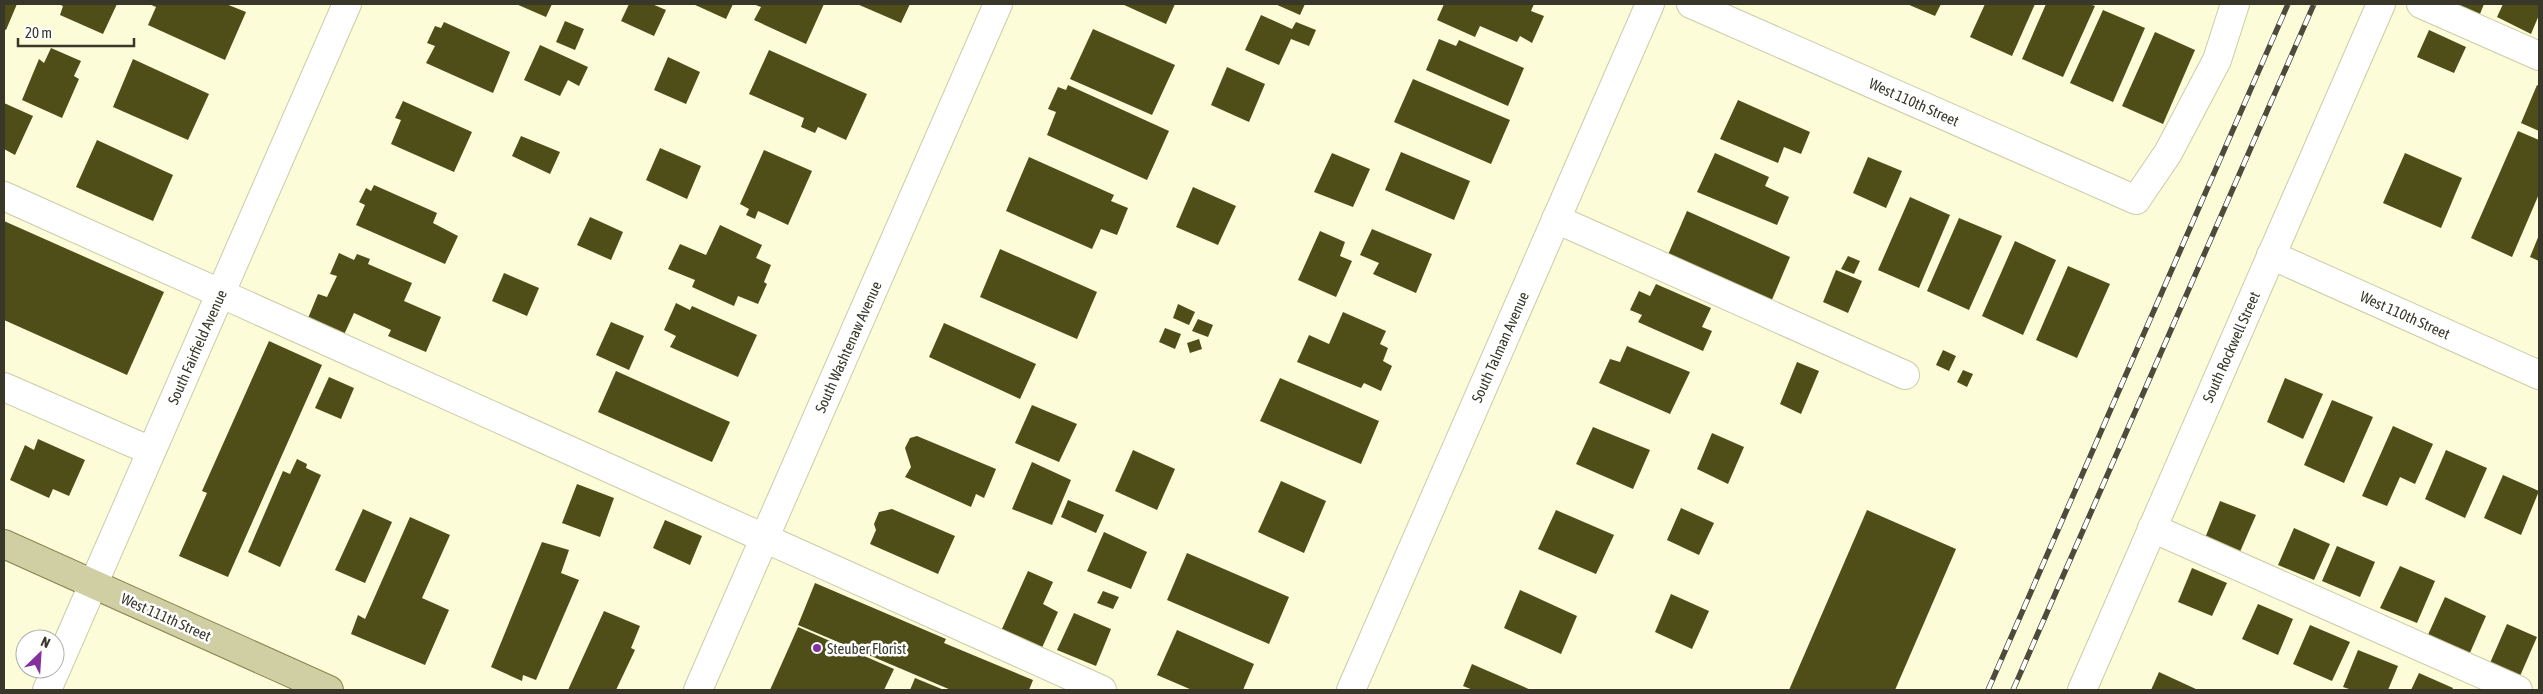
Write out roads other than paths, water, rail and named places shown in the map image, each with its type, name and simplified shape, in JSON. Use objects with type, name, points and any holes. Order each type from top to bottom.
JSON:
[{"type":"main road","name":"West 111th Street","points":[[4,544],[317,688]]},
{"type":"street","name":"South Fairfield Avenue","points":[[47,690],[347,4]]},
{"type":"street","name":"South Washtenaw Avenue","points":[[698,690],[998,4]]},
{"type":"street","name":"South Talman Avenue","points":[[1350,690],[1650,4]]},
{"type":"street","name":"West 110th Street","points":[[1691,4],[2136,200],[2168,153],[2217,60],[2236,4]]},
{"type":"street","name":"South Rockwell Street","points":[[2082,690],[2381,4]]},
{"type":"street","points":[[2421,4],[2539,56]]},
{"type":"street","points":[[4,196],[1102,690]]},
{"type":"street","points":[[1556,219],[1905,375]]},
{"type":"street","name":"West 110th Street","points":[[2271,255],[2539,375]]},
{"type":"street","points":[[4,387],[152,451]]},
{"type":"street","points":[[2152,528],[2518,690]]},
{"type":"railway","points":[[1988,690],[2288,4]]},
{"type":"railway","points":[[2013,690],[2314,4]]},
{"type":"place","name":"Steuber Florist","points":[[817,648]]}]
